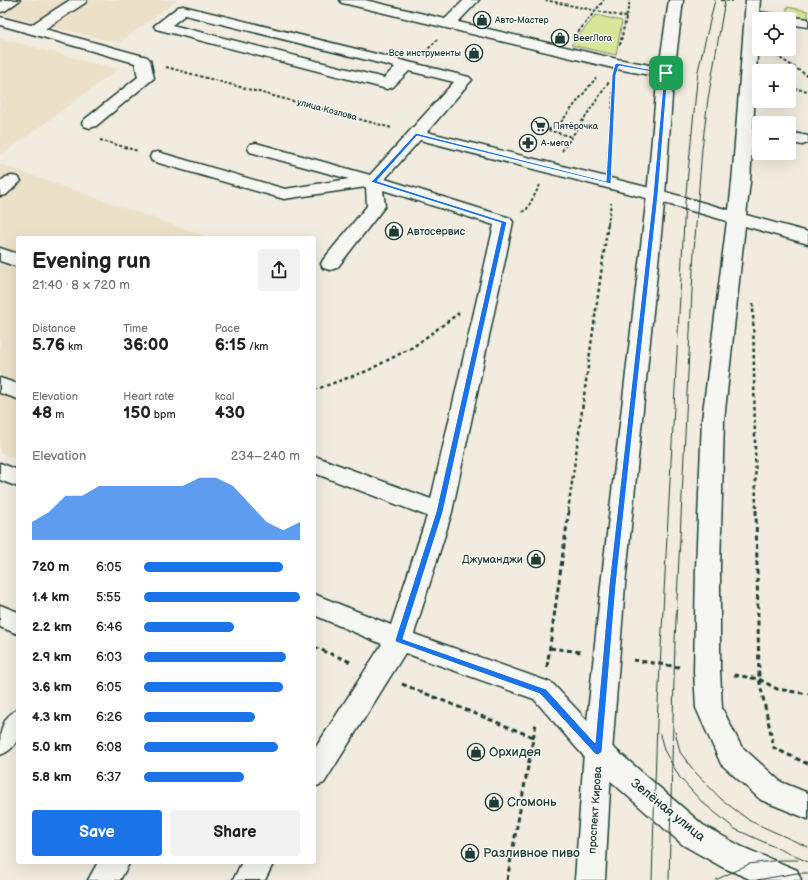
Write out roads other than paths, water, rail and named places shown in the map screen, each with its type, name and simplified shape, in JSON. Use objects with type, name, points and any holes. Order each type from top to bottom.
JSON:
[{"type":"street","points":[[0,8],[13,0]]},
{"type":"street","points":[[34,30],[80,0]]},
{"type":"street","points":[[347,0],[617,64],[666,73]]},
{"type":"street","points":[[450,24],[472,0]]},
{"type":"street","name":"проспект Кирова","points":[[590,880],[598,752],[612,585],[656,195],[666,73],[676,0]]},
{"type":"street","points":[[752,116],[752,8],[764,12]]},
{"type":"street","points":[[158,157],[284,194],[374,182],[464,80],[408,66],[183,10],[162,26],[387,84],[408,66]]},
{"type":"street","points":[[0,21],[142,60],[146,78],[90,123]]},
{"type":"street","points":[[796,21],[808,24]]},
{"type":"street","points":[[752,128],[737,218],[713,420],[708,568],[707,671],[709,708],[731,755],[771,791],[808,806]]},
{"type":"street","points":[[416,134],[656,195],[808,238]]},
{"type":"street","points":[[256,148],[504,222],[440,512],[399,640],[316,771]]},
{"type":"street","points":[[330,264],[376,206],[374,182]]},
{"type":"street","points":[[0,254],[16,260]]},
{"type":"street","points":[[0,385],[16,391]]},
{"type":"street","points":[[316,465],[440,512]]},
{"type":"street","points":[[0,472],[16,478]]},
{"type":"street","points":[[316,605],[399,640]]},
{"type":"street","points":[[0,615],[16,623]]},
{"type":"street","name":"Зелёная улица","points":[[399,640],[543,691],[598,752],[693,835],[732,857],[786,880]]},
{"type":"street","points":[[0,743],[16,723]]},
{"type":"street","points":[[103,880],[114,864]]},
{"type":"street","points":[[248,880],[258,864]]},
{"type":"tram line","points":[[652,880],[657,722],[685,203],[698,71],[715,0]]},
{"type":"tram line","points":[[672,764],[675,640],[694,250],[702,149],[708,99],[725,0]]},
{"type":"tram line","points":[[675,731],[680,752],[695,772],[721,799],[750,821],[808,847]]},
{"type":"tram line","points":[[660,734],[664,750],[672,764]]},
{"type":"tram line","points":[[669,880],[672,764]]},
{"type":"tram line","points":[[672,764],[680,778],[702,802],[735,829],[808,862]]},
{"type":"tram line","points":[[716,880],[749,864],[780,860],[798,860]]},
{"type":"tram line","points":[[757,880],[797,873],[808,873]]},
{"type":"place","name":"Авто-Мастер","points":[[482,20]]},
{"type":"place","name":"BeerЛога","points":[[560,38]]},
{"type":"place","name":"Все инструменты","points":[[474,53]]},
{"type":"place","name":"Пятёрочка","points":[[540,126]]},
{"type":"place","name":"А-мега","points":[[528,143]]},
{"type":"place","name":"Автосервис","points":[[394,231]]},
{"type":"place","name":"Джуманджи","points":[[536,559]]},
{"type":"place","name":"Орхидея","points":[[476,752]]},
{"type":"place","name":"Сгомонь","points":[[494,802]]},
{"type":"place","name":"Разливное пиво","points":[[470,853]]}]
